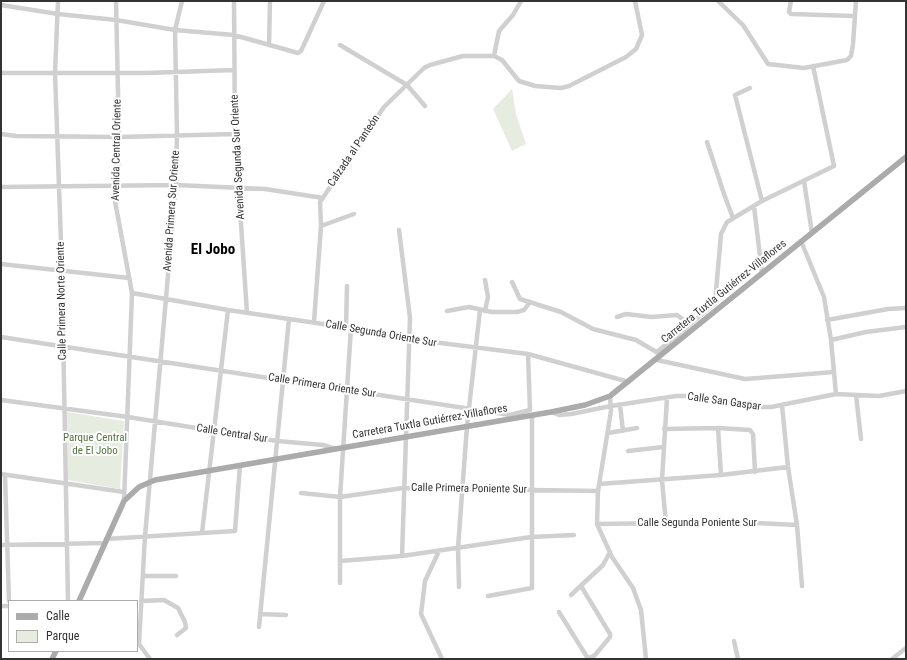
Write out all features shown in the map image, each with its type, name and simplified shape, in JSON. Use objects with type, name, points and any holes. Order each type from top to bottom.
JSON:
[{"type":"main road","name":"Carretera Tuxtla Gutiérrez-Villaflores","points":[[79,600],[124,501],[139,487],[150,482],[467,426],[531,412],[551,412],[585,405],[610,396],[906,157]]},
{"type":"street","name":"Calle Primera Norte Oriente","points":[[58,1],[55,73],[62,271],[68,600]]},
{"type":"street","name":"Avenida Central Oriente","points":[[116,1],[120,137],[116,201],[132,293],[124,501]]},
{"type":"street","name":"Avenida Primera Sur Oriente","points":[[150,659],[139,644],[140,602],[176,185],[176,30],[182,1]]},
{"type":"street","name":"Avenida Segunda Sur Oriente","points":[[234,1],[235,134],[247,313]]},
{"type":"street","points":[[269,45],[270,1]]},
{"type":"street","points":[[1,6],[116,20],[176,30],[234,35],[300,52],[324,1]]},
{"type":"street","points":[[521,1],[514,15],[499,31],[494,56],[502,60],[519,81],[535,86],[561,88],[580,82],[626,57],[636,49],[642,35],[635,1]]},
{"type":"street","points":[[718,1],[742,25],[768,64],[804,68],[847,60],[851,56],[856,1]]},
{"type":"street","points":[[791,1],[789,12],[791,14],[854,16]]},
{"type":"street","points":[[340,45],[407,85],[425,106]]},
{"type":"street","name":"Calzada al Panteón","points":[[314,322],[321,226],[320,202],[384,107],[430,65],[463,56],[494,56]]},
{"type":"street","points":[[715,303],[721,234],[727,222],[762,201],[834,166],[813,66]]},
{"type":"street","points":[[1,73],[118,73],[234,70]]},
{"type":"street","points":[[750,88],[735,95],[762,201]]},
{"type":"street","points":[[1,134],[58,137],[120,137],[235,134]]},
{"type":"street","points":[[707,142],[724,194],[734,218]]},
{"type":"street","points":[[804,181],[812,233]]},
{"type":"street","points":[[1,187],[118,184],[239,187],[323,198]]},
{"type":"street","points":[[754,206],[762,273]]},
{"type":"street","points":[[321,226],[354,214]]},
{"type":"street","points":[[399,230],[410,318],[403,488],[402,556]]},
{"type":"street","points":[[801,241],[810,259],[824,297],[831,340],[836,394]]},
{"type":"street","points":[[1,264],[129,278]]},
{"type":"street","points":[[459,587],[458,548],[468,409],[475,348],[483,310],[488,296],[485,280]]},
{"type":"street","points":[[512,282],[520,299],[561,312],[593,329],[636,340],[658,356],[745,379],[834,372]]},
{"type":"street","points":[[346,327],[347,286]]},
{"type":"street","name":"Calle Segunda Oriente Sur","points":[[132,293],[228,310],[391,334],[409,339],[528,354],[629,382]]},
{"type":"street","points":[[447,311],[469,307],[483,310],[517,312],[524,310],[530,302]]},
{"type":"street","points":[[658,356],[689,324],[715,303],[725,303]]},
{"type":"street","points":[[827,320],[888,309],[906,308]]},
{"type":"street","points":[[202,533],[208,471],[228,310]]},
{"type":"street","points":[[617,317],[626,314],[652,317],[677,315],[689,324]]},
{"type":"street","points":[[259,627],[289,319]]},
{"type":"street","points":[[831,340],[866,332],[906,327]]},
{"type":"street","points":[[340,583],[340,497],[351,328]]},
{"type":"street","name":"Calle Primera Oriente Sur","points":[[1,337],[63,345],[130,358],[221,370],[511,417]]},
{"type":"street","points":[[488,596],[532,588],[531,412],[528,354]]},
{"type":"street","name":"Calle San Gaspar","points":[[551,412],[559,415],[571,414],[611,406],[690,396],[754,407],[782,405],[836,394],[879,396],[906,391]]},
{"type":"street","points":[[856,395],[861,439]]},
{"type":"street","points":[[610,396],[611,406],[608,433],[598,491],[597,524],[610,552],[633,588],[641,610],[646,659]]},
{"type":"street","points":[[666,398],[662,480],[666,524]]},
{"type":"street","name":"Calle Central Sur","points":[[1,400],[128,417],[277,441],[312,444],[336,449]]},
{"type":"street","points":[[620,405],[623,431]]},
{"type":"street","points":[[782,405],[788,467],[797,525],[802,586]]},
{"type":"street","points":[[608,433],[637,428]]},
{"type":"street","points":[[664,429],[718,428],[750,430],[753,434],[755,472]]},
{"type":"street","points":[[718,428],[721,475]]},
{"type":"street","points":[[310,453],[312,444]]},
{"type":"street","points":[[628,451],[663,447]]},
{"type":"street","points":[[1,545],[7,546],[106,541],[145,536],[235,531],[240,465]]},
{"type":"street","points":[[599,484],[755,472],[788,467]]},
{"type":"street","points":[[9,600],[3,474],[124,492]]},
{"type":"street","name":"Calle Primera Poniente Sur","points":[[301,493],[340,497],[403,488],[598,491]]},
{"type":"street","name":"Calle Segunda Poniente Sur","points":[[597,524],[737,522],[797,525]]},
{"type":"street","points":[[340,560],[402,556],[531,537],[574,535]]},
{"type":"street","points":[[439,551],[425,581],[421,614],[442,659]]},
{"type":"street","points":[[571,595],[603,565],[610,552]]},
{"type":"street","points":[[143,576],[176,576]]},
{"type":"street","points":[[559,612],[587,657],[590,658],[595,655],[610,637],[610,634],[581,586]]},
{"type":"street","points":[[140,602],[164,600],[178,608],[185,622],[186,628],[177,635]]},
{"type":"street","points":[[260,614],[286,615]]},
{"type":"street","points":[[734,641],[738,659]]},
{"type":"street","points":[[892,659],[906,648]]},
{"type":"green space","points":[[512,89],[516,114],[526,144],[512,151],[493,109]]},
{"type":"green space","name":"Parque Central de El Jobo","points":[[67,412],[124,421],[120,489],[68,480]]},
{"type":"district","name":"El Jobo","points":[[213,250]]}]
